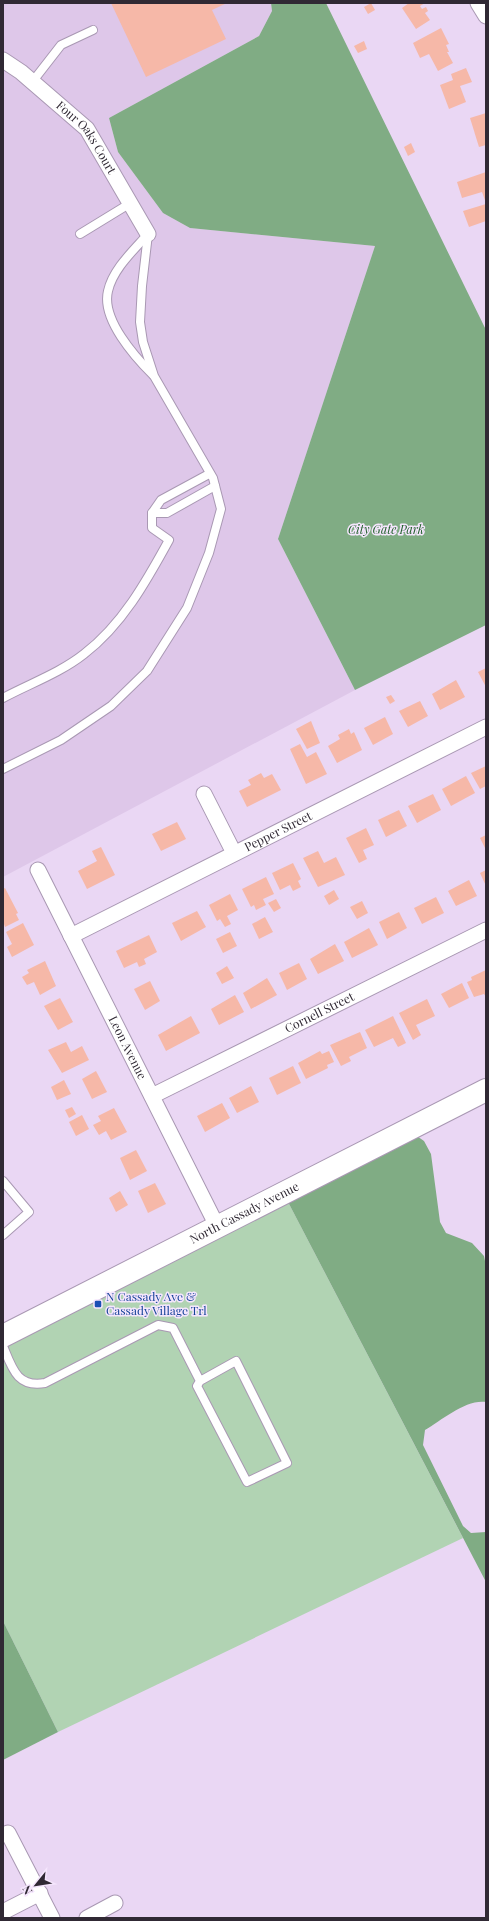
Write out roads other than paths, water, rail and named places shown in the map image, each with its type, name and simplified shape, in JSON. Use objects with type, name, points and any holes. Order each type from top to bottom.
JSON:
[{"type":"main road","name":"North Cassady Avenue","points":[[3,1336],[486,1090]]},
{"type":"street","points":[[478,3],[486,16]]},
{"type":"street","name":"Four Oaks Court","points":[[3,60],[21,72],[87,129],[148,234]]},
{"type":"street","name":"Pepper Street","points":[[71,936],[486,727]]},
{"type":"street","points":[[204,794],[234,853]]},
{"type":"street","name":"Leon Avenue","points":[[38,870],[217,1226]]},
{"type":"street","name":"Cornell Street","points":[[152,1096],[486,930]]},
{"type":"street","points":[[8,1833],[52,1918]]},
{"type":"street","points":[[3,1912],[40,1893]]},
{"type":"street","points":[[87,1918],[115,1903]]},
{"type":"lane","points":[[33,82],[61,45],[93,30]]},
{"type":"lane","points":[[80,234],[130,204]]},
{"type":"lane","points":[[148,234],[126,258],[113,277],[107,293],[109,314],[122,338],[135,357],[154,376]]},
{"type":"lane","points":[[3,769],[61,740],[111,706],[147,671],[187,608],[209,553],[221,509],[210,474],[154,376],[143,342],[140,322],[142,286],[148,234]]},
{"type":"lane","points":[[3,698],[69,664],[103,637],[140,593],[169,540],[152,528],[152,513],[161,500],[210,474]]},
{"type":"lane","points":[[152,513],[167,512],[215,486]]},
{"type":"lane","points":[[3,1181],[29,1212],[3,1235]]},
{"type":"lane","points":[[3,1346],[12,1369],[23,1381],[35,1385],[45,1384],[158,1325],[172,1328],[200,1381]]},
{"type":"lane","points":[[236,1361],[287,1463],[247,1482],[197,1386],[200,1381],[236,1361]]},
{"type":"place","name":"N Cassady Ave & Cassady Village Trl","points":[[98,1304]]},
{"type":"park label","name":"City Gate Park","points":[[386,530]]}]
